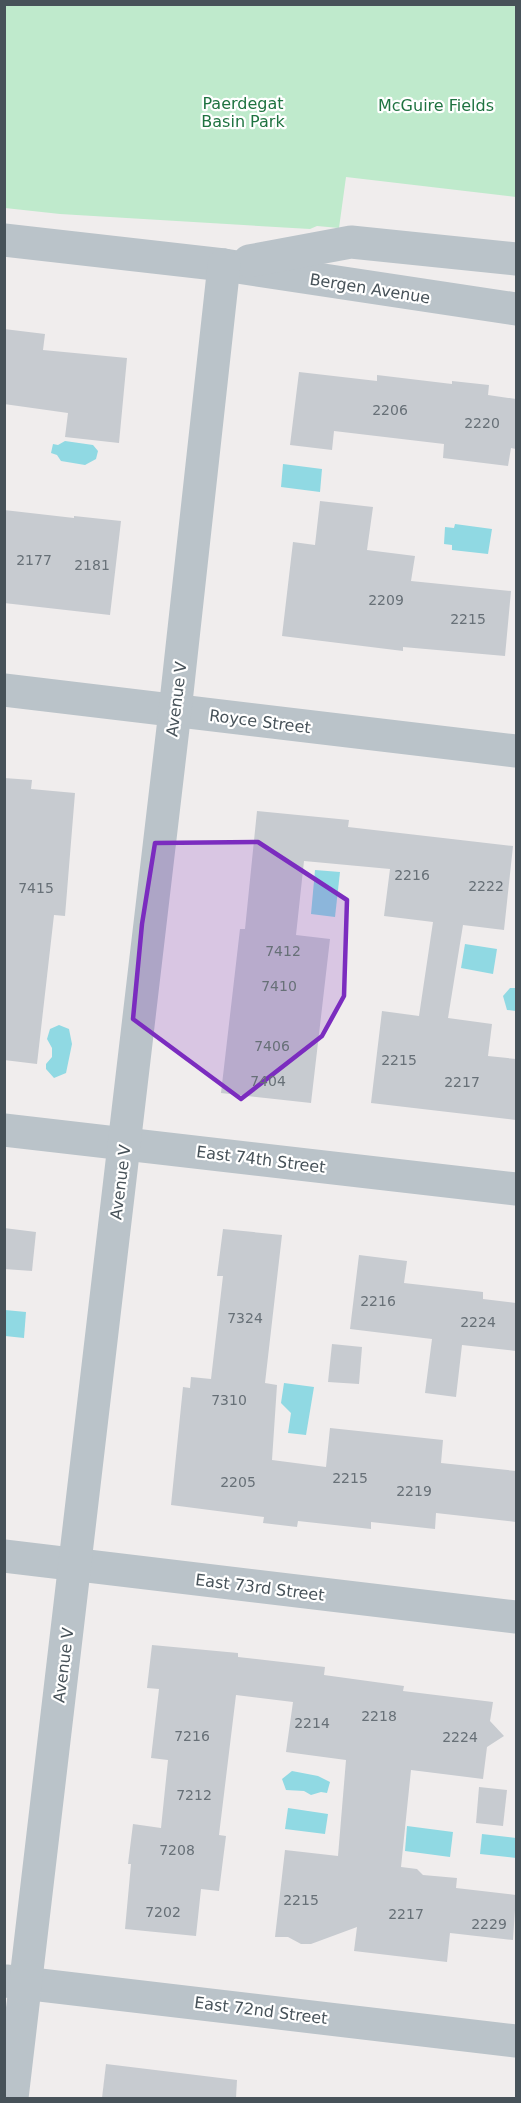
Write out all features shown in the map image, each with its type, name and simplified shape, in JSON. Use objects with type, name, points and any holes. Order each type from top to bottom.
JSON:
[{"type":"street","name":"Bergen Avenue","points":[[4,240],[224,265],[516,309]]},
{"type":"street","name":"Bergen Avenue","points":[[224,265],[351,242],[516,259]]},
{"type":"street","name":"Avenue V","points":[[12,2098],[15,1982],[75,1565],[175,711],[224,265]]},
{"type":"street","name":"Royce Street","points":[[4,690],[516,751]]},
{"type":"street","name":"East 74th Street","points":[[4,1130],[516,1189]]},
{"type":"street","name":"East 73rd Street","points":[[4,1556],[516,1617]]},
{"type":"street","name":"East 72nd Street","points":[[15,1982],[516,2041]]},
{"type":"highlighted area","points":[[258,842],[347,900],[344,996],[322,1036],[241,1099],[133,1019],[142,924],[155,843]]},
{"type":"green space","name":"Paerdegat Basin Park","points":[[5,5],[516,5],[516,197],[346,177],[339,228],[317,226],[310,229],[60,214],[5,208]]},
{"type":"water","points":[[65,441],[93,445],[98,451],[96,459],[85,465],[61,461],[57,455],[51,453],[53,444],[58,445]]},
{"type":"water","points":[[283,464],[322,469],[320,492],[281,487]]},
{"type":"water","points":[[455,524],[492,529],[488,554],[452,550],[452,545],[444,544],[445,527],[454,528]]},
{"type":"water","points":[[315,870],[340,872],[335,917],[311,914]]},
{"type":"water","points":[[465,944],[497,949],[493,974],[461,968]]},
{"type":"water","points":[[510,988],[516,988],[516,1011],[507,1010],[503,996]]},
{"type":"water","points":[[59,1025],[69,1029],[72,1044],[66,1073],[54,1078],[46,1069],[46,1064],[52,1057],[52,1048],[47,1039],[50,1029]]},
{"type":"water","points":[[5,1310],[26,1312],[24,1338],[5,1336]]},
{"type":"water","points":[[284,1383],[314,1387],[306,1435],[288,1433],[291,1413],[281,1403]]},
{"type":"water","points":[[292,1771],[318,1776],[330,1782],[327,1793],[311,1795],[304,1791],[286,1790],[282,1779]]},
{"type":"water","points":[[288,1808],[328,1814],[325,1834],[285,1829]]},
{"type":"water","points":[[407,1826],[453,1832],[450,1857],[405,1851]]},
{"type":"water","points":[[482,1834],[516,1838],[516,1858],[480,1854]]},
{"type":"building","points":[[4,329],[45,334],[43,350],[127,358],[119,443],[65,437],[68,413],[4,404]]},
{"type":"building","points":[[299,372],[377,381],[377,375],[452,384],[452,381],[489,385],[488,395],[516,399],[516,449],[511,448],[508,466],[443,458],[444,444],[334,431],[332,450],[290,445]]},
{"type":"building","points":[[320,501],[373,507],[367,550],[415,556],[411,581],[511,591],[505,656],[403,647],[403,651],[282,636],[293,542],[315,545]]},
{"type":"building","points":[[4,510],[121,521],[110,615],[4,603]]},
{"type":"building","points":[[4,778],[32,780],[31,789],[75,793],[65,916],[54,915],[37,1064],[4,1060]]},
{"type":"building","points":[[257,811],[349,820],[348,827],[513,846],[504,930],[463,925],[448,1018],[492,1024],[488,1056],[516,1059],[516,1120],[371,1103],[382,1011],[419,1016],[433,922],[384,916],[390,869],[304,861],[296,935],[330,939],[311,1103],[221,1093],[240,929],[245,929]]},
{"type":"building","points":[[4,1228],[36,1232],[32,1271],[4,1269]]},
{"type":"building","points":[[223,1229],[282,1235],[265,1383],[277,1385],[272,1460],[326,1467],[330,1428],[443,1440],[441,1463],[516,1471],[516,1522],[436,1513],[435,1529],[371,1522],[371,1529],[298,1521],[297,1527],[263,1523],[264,1517],[171,1505],[183,1387],[190,1388],[191,1377],[211,1379],[223,1276],[217,1276]]},
{"type":"building","points":[[359,1255],[407,1261],[404,1283],[483,1292],[483,1299],[516,1303],[516,1351],[462,1345],[456,1397],[425,1393],[432,1339],[350,1329]]},
{"type":"building","points":[[332,1344],[362,1347],[359,1384],[328,1382]]},
{"type":"building","points":[[152,1645],[238,1653],[238,1657],[325,1667],[324,1675],[404,1686],[403,1691],[493,1702],[490,1721],[504,1736],[487,1747],[483,1779],[411,1770],[401,1867],[417,1869],[423,1875],[457,1878],[456,1888],[516,1895],[513,1940],[450,1933],[447,1962],[354,1951],[357,1927],[311,1944],[301,1944],[288,1937],[275,1937],[285,1850],[338,1856],[346,1760],[286,1752],[293,1702],[236,1695],[219,1835],[226,1836],[219,1891],[201,1889],[196,1936],[125,1929],[131,1864],[128,1864],[133,1824],[161,1828],[168,1760],[151,1758],[159,1689],[147,1688]]},
{"type":"building","points":[[479,1787],[507,1790],[503,1826],[476,1823]]},
{"type":"building","points":[[106,2064],[237,2080],[236,2098],[102,2098]]},
{"type":"park label","name":"McGuire Fields","points":[[436,105]]}]
